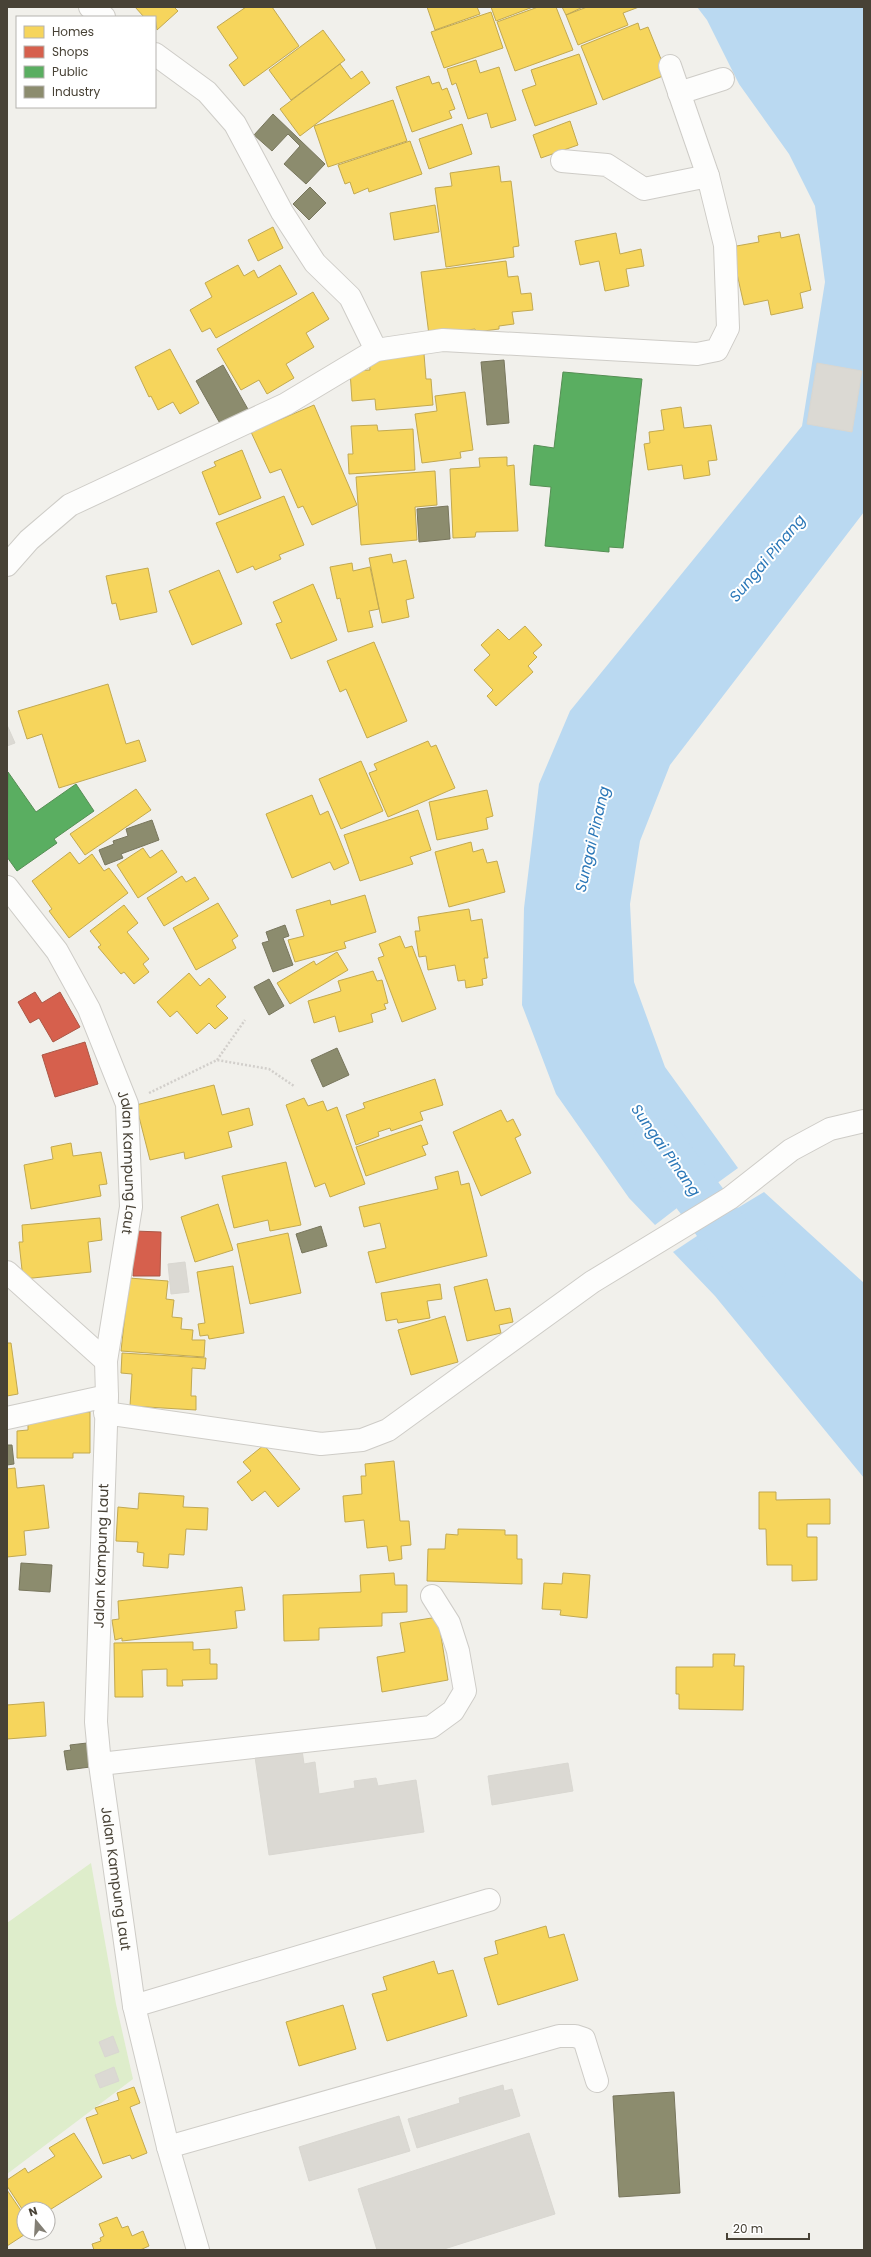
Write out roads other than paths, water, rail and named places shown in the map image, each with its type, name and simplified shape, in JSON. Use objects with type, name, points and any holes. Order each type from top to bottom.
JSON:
[{"type":"street","points":[[90,7],[103,16]]},
{"type":"street","points":[[156,55],[207,92],[235,124],[282,212],[315,263],[350,297],[376,350]]},
{"type":"street","points":[[7,565],[29,540],[70,504],[286,404],[376,350],[444,340],[697,354],[717,350],[728,328],[725,245],[708,176],[670,66]]},
{"type":"street","points":[[679,93],[723,78]]},
{"type":"street","points":[[562,161],[607,165],[644,189],[708,176]]},
{"type":"street","name":"Jalan Kampung Laut","points":[[7,887],[57,951],[89,1009],[127,1104],[131,1207],[106,1361],[96,1722],[100,1764],[134,2006],[168,2147],[198,2250]]},
{"type":"street","points":[[7,1418],[106,1404],[321,1444],[362,1440],[388,1430],[592,1282],[730,1198],[791,1150],[830,1130],[864,1121]]},
{"type":"street","points":[[7,1272],[106,1361]]},
{"type":"street","points":[[100,1764],[431,1727],[453,1711],[465,1691],[458,1650],[449,1623],[432,1596]]},
{"type":"street","points":[[134,2006],[489,1900]]},
{"type":"street","points":[[168,2147],[559,2036],[575,2036],[584,2039],[597,2081]]},
{"type":"water","points":[[697,7],[864,7],[864,512],[670,765],[640,841],[630,904],[634,982],[665,1067],[738,1168],[698,1197],[716,1221],[764,1192],[864,1283],[864,1478],[715,1296],[673,1252],[697,1236],[677,1208],[655,1225],[629,1198],[556,1094],[522,1005],[524,908],[539,784],[570,711],[802,426],[825,282],[815,206],[789,154],[739,84],[707,20]]},
{"type":"waterway","name":"Sungai Pinang","points":[[658,1143],[732,1241],[761,1272]]}]
